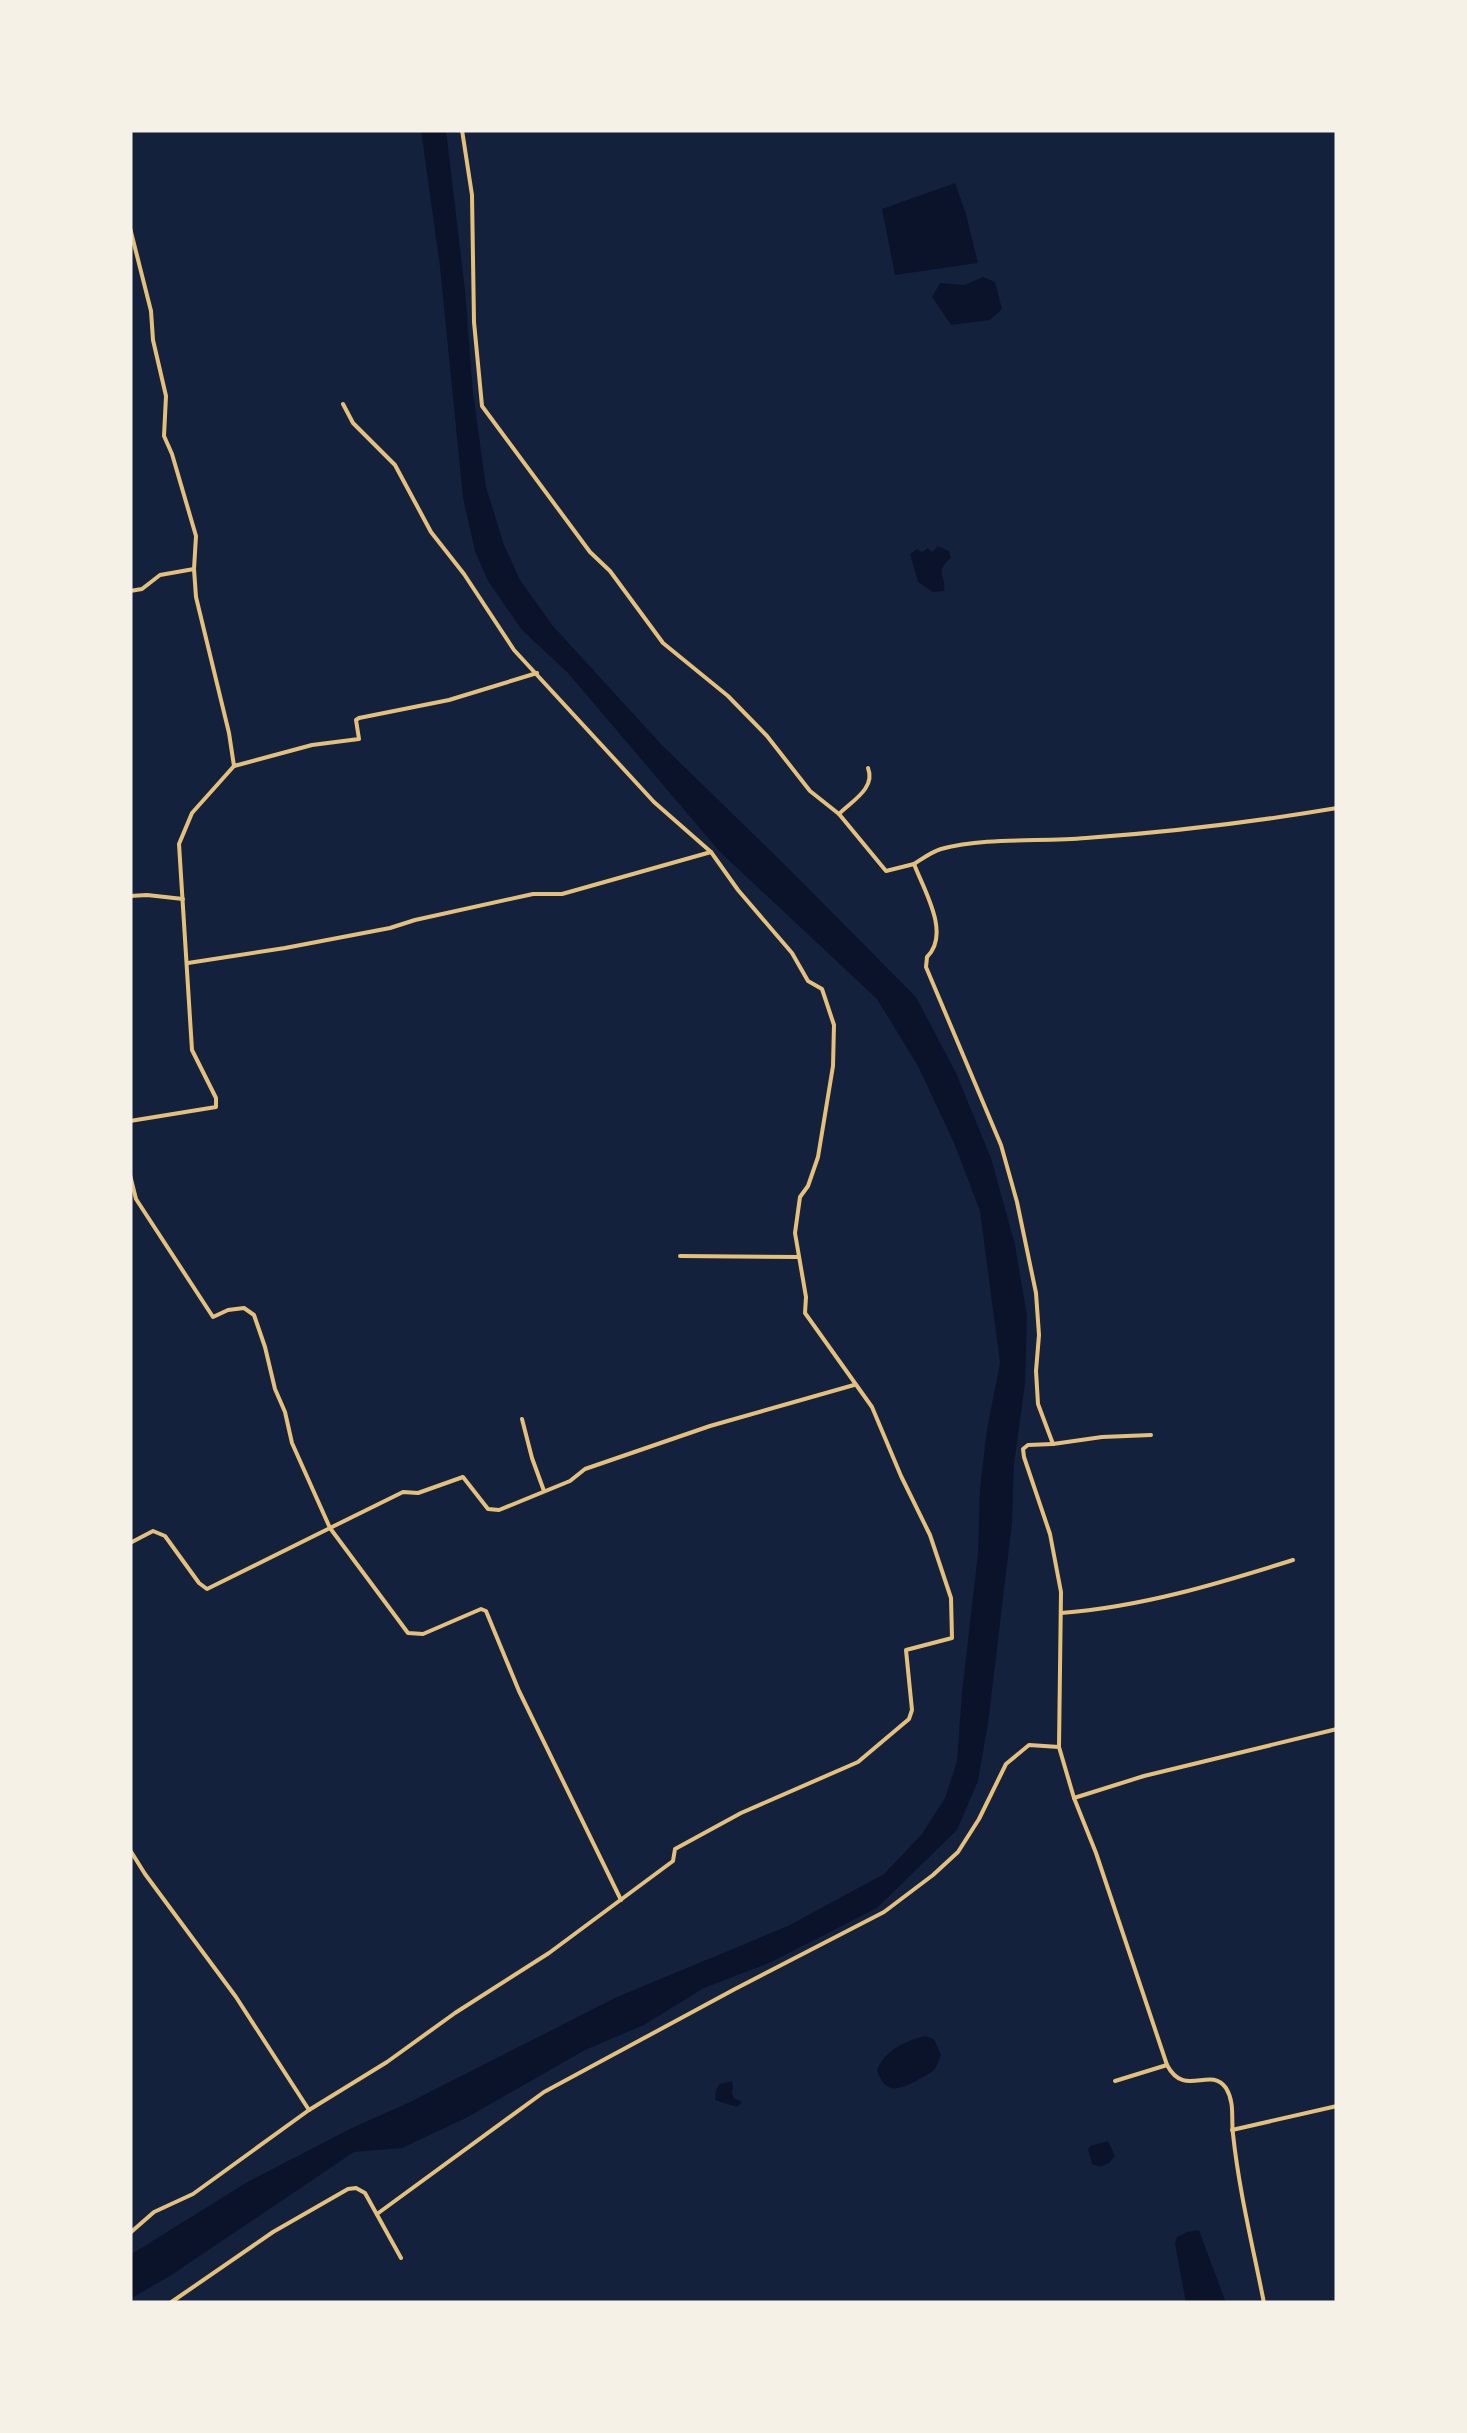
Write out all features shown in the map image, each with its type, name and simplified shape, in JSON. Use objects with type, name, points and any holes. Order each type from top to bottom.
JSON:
[{"type":"street","points":[[462,130],[472,195],[474,322],[482,406],[590,552],[610,571],[663,642],[728,696],[767,736],[810,792],[839,814],[886,871],[914,864],[937,850],[960,846],[1258,821],[1337,808]]},
{"type":"street","points":[[130,228],[151,311],[153,340],[166,396],[164,436],[196,536],[196,597],[234,766]]},
{"type":"street","points":[[130,2233],[154,2212],[193,2194],[309,2110],[550,1953],[673,1862],[674,1849],[741,1813],[858,1762],[909,1718],[912,1710],[906,1650],[952,1638],[952,1598],[930,1535],[872,1407],[805,1312],[806,1296],[795,1233],[800,1196],[808,1186],[818,1157],[833,1066],[834,1025],[822,989],[808,981],[792,953],[711,852],[654,802],[514,650],[464,574],[430,532],[394,465],[353,424],[343,404]]},
{"type":"street","points":[[130,590],[142,590],[160,575],[194,568]]},
{"type":"street","points":[[130,1120],[216,1107],[216,1098],[192,1050],[179,844],[192,813],[207,793],[234,766],[312,745],[359,739],[359,718],[449,700],[536,673]]},
{"type":"street","points":[[839,814],[869,784],[868,768]]},
{"type":"street","points":[[188,963],[390,928],[533,894],[562,894],[711,852]]},
{"type":"street","points":[[914,864],[936,920],[937,942],[927,957],[926,967],[1001,1145],[1016,1202],[1036,1293],[1038,1404],[1053,1444]]},
{"type":"street","points":[[130,896],[183,899]]},
{"type":"street","points":[[130,1175],[136,1199],[212,1317],[244,1308],[254,1315],[292,1443],[330,1528],[408,1633],[423,1634],[481,1609],[486,1611],[519,1690],[621,1900]]},
{"type":"street","points":[[680,1256],[798,1257]]},
{"type":"street","points":[[130,1544],[153,1531],[159,1532],[207,1589],[403,1492],[418,1493],[464,1477],[492,1511],[570,1480],[594,1465],[854,1384]]},
{"type":"street","points":[[522,1419],[544,1490]]},
{"type":"street","points":[[1150,1435],[1028,1445],[1023,1450],[1050,1534],[1061,1592],[1059,1747],[1167,2065],[1180,2081],[1218,2080],[1234,2112],[1232,2130],[1264,2303]]},
{"type":"street","points":[[1061,1613],[1108,1609],[1206,1587],[1293,1560]]},
{"type":"street","points":[[1074,1798],[1144,1776],[1337,1729]]},
{"type":"street","points":[[377,2214],[544,2092],[884,1912],[958,1852],[1006,1764],[1029,1745],[1059,1747]]},
{"type":"street","points":[[130,1850],[236,1997],[309,2110]]},
{"type":"street","points":[[1115,2081],[1167,2065]]},
{"type":"street","points":[[1232,2130],[1337,2106]]},
{"type":"street","points":[[170,2303],[274,2232],[348,2189],[356,2188],[365,2194],[400,2258]]},
{"type":"water","points":[[421,130],[446,130],[486,487],[504,545],[520,580],[553,626],[661,744],[916,997],[956,1073],[991,1158],[1015,1245],[1027,1316],[1012,1523],[988,1724],[978,1781],[957,1830],[877,1908],[769,1963],[704,1988],[644,2025],[585,2050],[466,2118],[402,2148],[354,2152],[130,2299],[130,2255],[249,2181],[617,1997],[788,1926],[884,1874],[922,1834],[945,1798],[957,1761],[978,1553],[980,1488],[1000,1363],[980,1211],[918,1066],[877,999],[720,852],[568,673],[522,630],[488,581],[475,551],[463,498],[440,267]]},
{"type":"water","points":[[955,183],[978,263],[895,275],[882,209]]},
{"type":"water","points":[[983,277],[995,282],[1002,309],[990,320],[951,325],[932,297],[940,283],[964,285]]},
{"type":"water","points":[[938,546],[949,551],[951,558],[942,571],[944,591],[933,592],[918,582],[910,554],[928,548],[932,552]]},
{"type":"water","points":[[925,2036],[934,2039],[941,2055],[934,2069],[899,2088],[884,2084],[877,2070],[885,2057],[903,2044]]},
{"type":"water","points":[[732,2081],[734,2098],[742,2102],[737,2107],[715,2100],[720,2084]]},
{"type":"water","points":[[1108,2141],[1115,2156],[1100,2167],[1092,2164],[1090,2146]]},
{"type":"water","points":[[1199,2230],[1226,2303],[1186,2303],[1175,2244],[1177,2237]]}]
